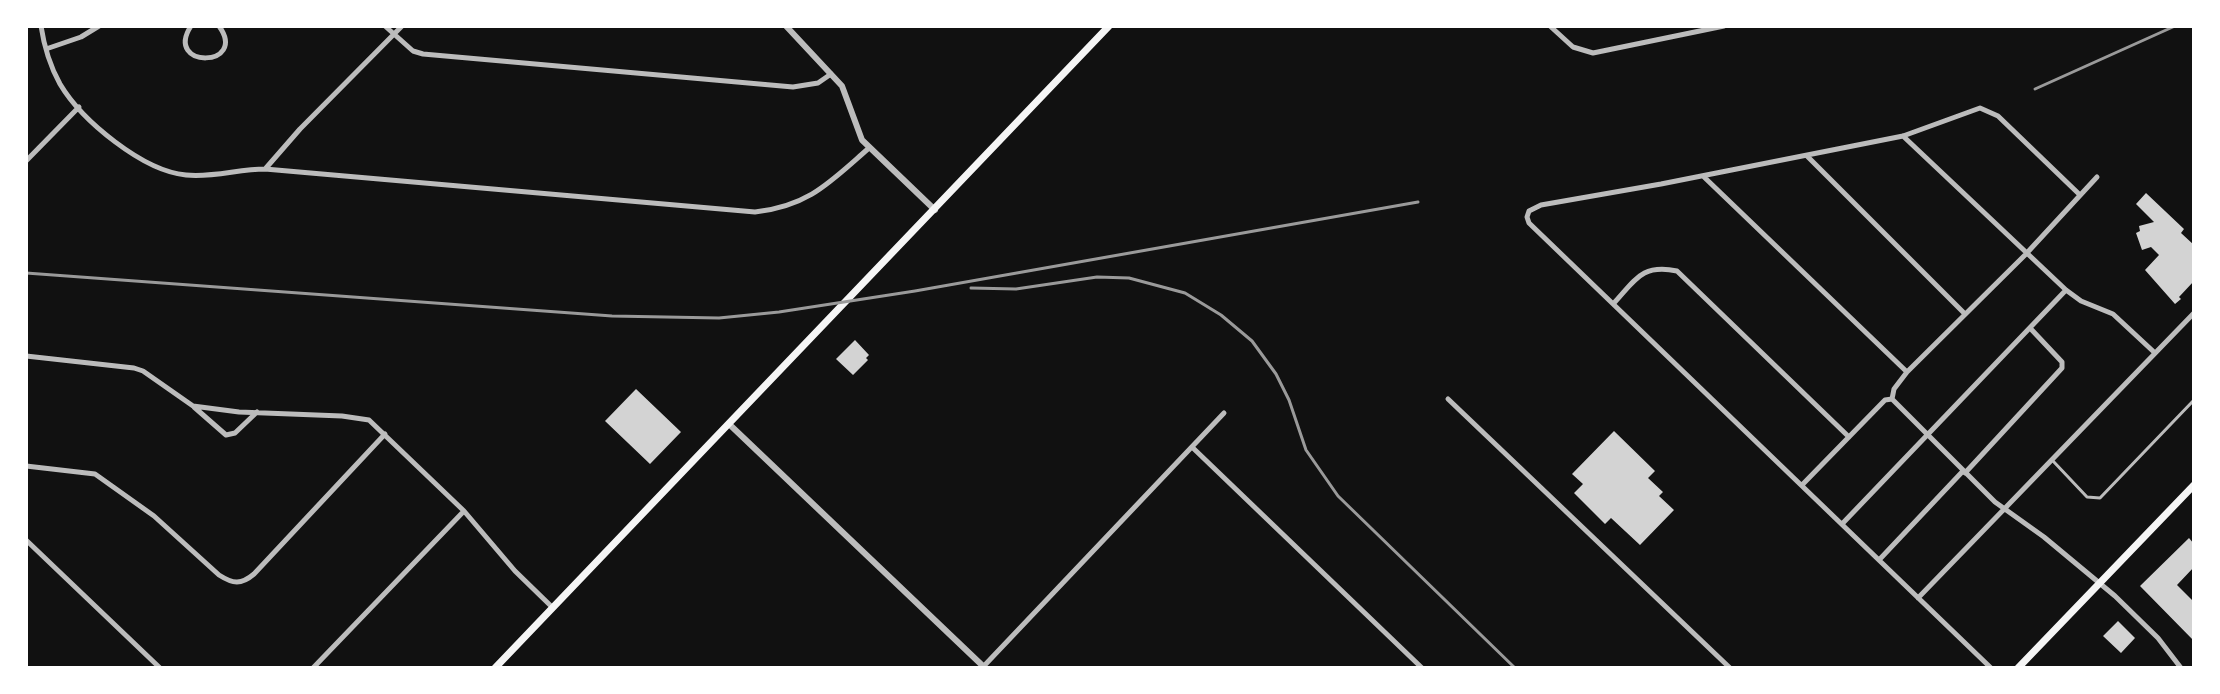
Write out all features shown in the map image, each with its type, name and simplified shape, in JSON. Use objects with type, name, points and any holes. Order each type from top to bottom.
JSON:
[{"type":"main road","points":[[495,668],[1109,26]]},
{"type":"main road","points":[[2018,668],[2194,485]]},
{"type":"street","points":[[41,26],[46,49],[60,84],[79,107],[131,154],[159,169],[187,175],[265,169],[755,212],[786,206],[811,196],[837,178],[869,148]]},
{"type":"street","points":[[46,49],[81,37],[99,26]]},
{"type":"street","points":[[190,26],[187,46],[195,57],[208,60],[223,49],[225,36],[219,26]]},
{"type":"street","points":[[385,26],[413,51],[454,57],[793,87],[818,83],[832,74]]},
{"type":"street","points":[[265,169],[402,26]]},
{"type":"street","points":[[786,26],[832,74],[849,99],[862,140],[935,210]]},
{"type":"street","points":[[1550,26],[1573,47],[1593,53],[1724,26]]},
{"type":"street","points":[[26,161],[79,107]]},
{"type":"street","points":[[1991,668],[1529,223],[1527,217],[1529,211],[1541,205],[1903,136],[1980,108],[1998,116],[2080,195]]},
{"type":"street","points":[[1903,136],[2025,255],[2081,301],[2113,314],[2155,353]]},
{"type":"street","points":[[1807,156],[1965,314]]},
{"type":"street","points":[[1703,175],[1907,372]]},
{"type":"street","points":[[2097,177],[2025,255],[1907,372],[1894,389],[1892,399],[1995,502],[2100,583],[2158,638],[2181,668]]},
{"type":"street","points":[[1614,303],[1640,274],[1658,267],[1677,271],[1849,437]]},
{"type":"street","points":[[1842,524],[2066,290]]},
{"type":"street","points":[[1918,598],[2194,313]]},
{"type":"street","points":[[1879,560],[2062,368],[2058,356],[2030,328]]},
{"type":"street","points":[[26,356],[143,371],[193,406],[226,435],[235,433],[257,412]]},
{"type":"street","points":[[1448,399],[1730,668]]},
{"type":"street","points":[[1802,485],[1885,400],[1892,399]]},
{"type":"street","points":[[193,406],[363,418],[375,424],[464,511],[515,571],[553,608]]},
{"type":"street","points":[[729,424],[984,667],[1224,413]]},
{"type":"street","points":[[26,466],[95,474],[154,516],[219,575],[231,583],[239,583],[254,574],[385,434]]},
{"type":"street","points":[[1193,448],[1422,668]]},
{"type":"street","points":[[313,668],[464,511]]},
{"type":"street","points":[[26,540],[160,668]]},
{"type":"lane","points":[[2053,461],[2087,497],[2100,498],[2194,400]]},
{"type":"building","points":[[2146,193],[2184,229],[2181,233],[2194,245],[2194,281],[2175,304],[2145,270],[2159,255],[2151,247],[2142,250],[2136,233],[2140,231],[2139,226],[2154,222],[2136,204]]},
{"type":"building","points":[[855,340],[869,355],[853,375],[836,359]]},
{"type":"building","points":[[636,389],[681,432],[650,464],[605,421]]},
{"type":"building","points":[[1614,431],[1655,471],[1648,478],[1663,492],[1659,496],[1674,510],[1640,545],[1611,518],[1605,524],[1574,493],[1583,484],[1572,474]]},
{"type":"building","points":[[2189,538],[2194,544],[2194,567],[2177,585],[2194,602],[2194,641],[2140,586]]},
{"type":"building","points":[[2118,621],[2135,638],[2121,653],[2103,636]]},
{"type":"railway","points":[[2035,89],[2175,26]]},
{"type":"railway","points":[[26,273],[612,316],[719,318],[915,291],[1418,202]]},
{"type":"railway","points":[[971,288],[1016,289],[1097,277],[1129,278],[1185,293],[1221,315],[1252,341],[1276,374],[1289,400],[1306,450],[1338,496],[1515,668]]}]
